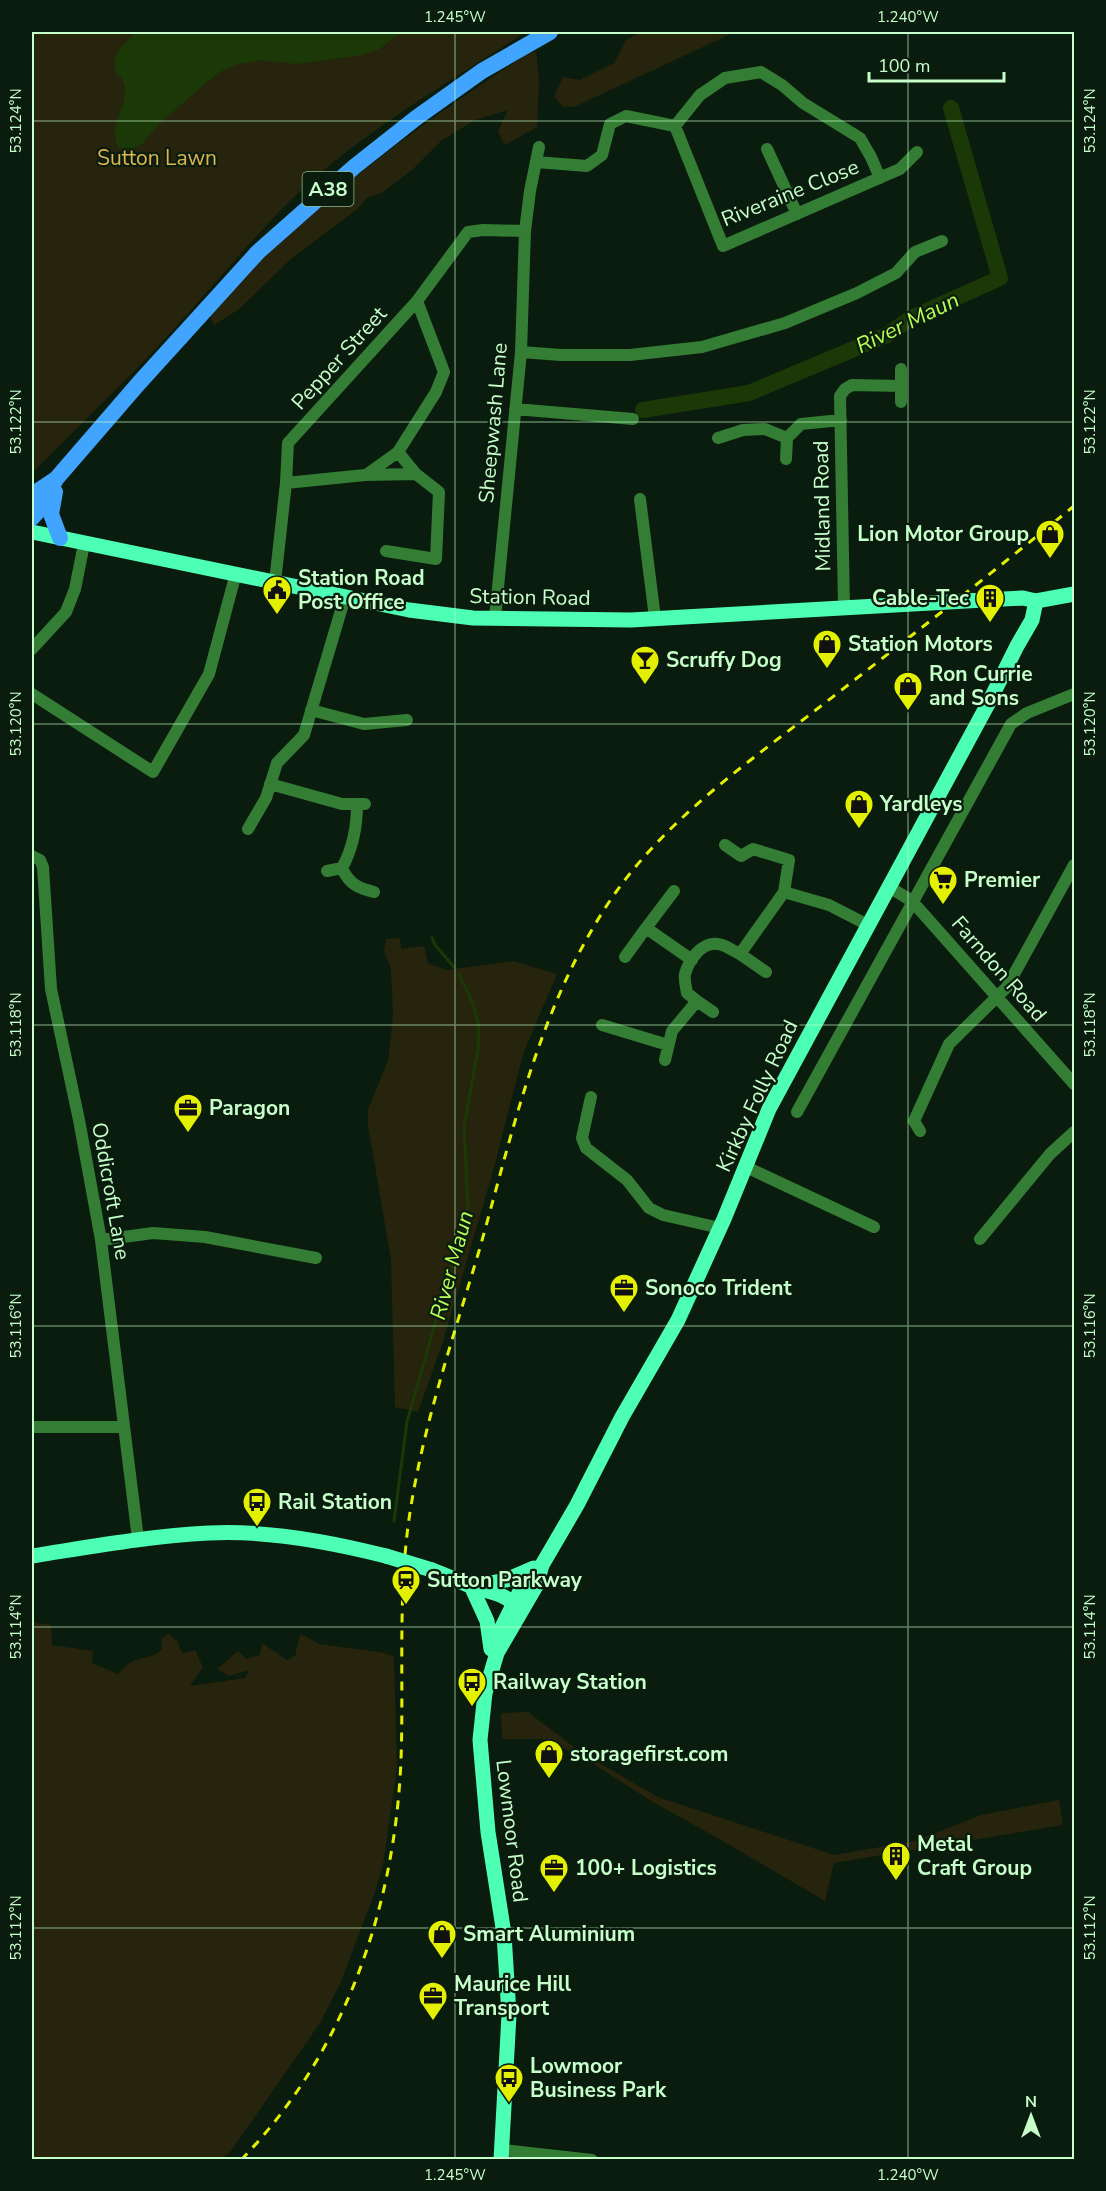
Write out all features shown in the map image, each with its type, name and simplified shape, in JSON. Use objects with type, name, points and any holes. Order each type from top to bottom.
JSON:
[{"type":"highway","name":"A38","points":[[32,518],[40,509],[56,479],[217,295],[258,252],[354,167],[416,118],[482,71],[548,33]]},
{"type":"highway","name":"A38","points":[[32,495],[56,479]]},
{"type":"highway","points":[[56,479],[51,514],[60,538]]},
{"type":"main road","name":"Station Road","points":[[32,532],[409,610],[473,618],[597,620],[655,618],[1012,599],[1036,601],[1074,594]]},
{"type":"main road","name":"Kirkby Folly Road","points":[[542,1565],[577,1505],[621,1417],[678,1320],[720,1228],[769,1109],[1032,620],[1036,601]]},
{"type":"main road","points":[[32,1556],[138,1539],[210,1533],[314,1541],[386,1556],[432,1570],[471,1586],[493,1591],[514,1609]]},
{"type":"main road","points":[[471,1586],[506,1580],[542,1565]]},
{"type":"main road","name":"Lowmoor Road","points":[[502,2155],[509,2015],[504,1934],[485,1809],[480,1740],[485,1693],[495,1660],[499,1634],[514,1609],[524,1583],[542,1565]]},
{"type":"main road","points":[[471,1586],[487,1621],[495,1660]]},
{"type":"street","points":[[536,162],[587,166],[602,155],[610,124],[626,116],[675,126],[700,95],[725,78],[761,72],[782,85],[803,103],[860,138],[880,178]]},
{"type":"street","name":"Riveraine Close","points":[[675,126],[723,246],[900,169],[917,152]]},
{"type":"street","name":"Sheepwash Lane","points":[[495,618],[520,352],[525,231],[539,147]]},
{"type":"street","points":[[767,149],[797,214]]},
{"type":"street","name":"Pepper Street","points":[[275,582],[288,443],[417,301],[468,232],[525,231]]},
{"type":"street","points":[[520,352],[561,355],[630,355],[702,347],[785,323],[857,293],[896,273],[915,252],[937,248]]},
{"type":"street","points":[[365,476],[398,452],[436,392],[444,372],[417,301]]},
{"type":"street","points":[[900,402],[901,369]]},
{"type":"street","name":"Midland Road","points":[[844,607],[840,396],[852,385],[901,386]]},
{"type":"street","points":[[515,409],[633,419]]},
{"type":"street","points":[[786,459],[787,438],[801,424],[841,420]]},
{"type":"street","points":[[718,438],[743,430],[765,429],[787,438]]},
{"type":"street","points":[[386,551],[436,559],[439,492],[416,474],[398,452]]},
{"type":"street","points":[[286,483],[416,474]]},
{"type":"street","points":[[640,499],[655,618]]},
{"type":"street","points":[[32,649],[66,612],[75,589],[84,544]]},
{"type":"street","points":[[32,694],[153,772],[208,674],[236,573]]},
{"type":"street","points":[[248,829],[266,798],[277,762],[304,735],[345,597]]},
{"type":"street","name":"Kirkby Folly Road","points":[[797,1112],[1011,724],[1027,713],[1074,694]]},
{"type":"street","points":[[311,710],[364,724],[406,720]]},
{"type":"street","points":[[270,784],[342,804],[361,804],[348,858],[342,868],[327,871]]},
{"type":"street","points":[[725,845],[741,856],[753,849],[789,860],[784,892],[740,954]]},
{"type":"street","name":"Oddicroft Lane","points":[[32,856],[40,860],[43,867],[51,989],[79,1120],[101,1240],[138,1539]]},
{"type":"street","points":[[920,1131],[914,1121],[949,1044],[1006,987],[1074,865]]},
{"type":"street","points":[[342,868],[347,879],[359,888],[374,891]]},
{"type":"street","name":"Farndon Road","points":[[889,887],[912,901],[1074,1084]]},
{"type":"street","points":[[626,957],[674,891]]},
{"type":"street","points":[[784,892],[829,905],[868,925]]},
{"type":"street","points":[[646,928],[692,960]]},
{"type":"street","points":[[713,1012],[687,993],[685,975],[701,948],[720,944],[740,954],[766,972]]},
{"type":"street","points":[[665,1060],[672,1031],[697,1001]]},
{"type":"street","points":[[602,1025],[668,1045]]},
{"type":"street","points":[[591,1096],[582,1138],[586,1148],[627,1180],[649,1208],[663,1215],[720,1228]]},
{"type":"street","points":[[980,1239],[1050,1154],[1074,1132]]},
{"type":"street","points":[[746,1167],[874,1227]]},
{"type":"street","points":[[101,1240],[153,1233],[205,1237],[316,1258]]},
{"type":"street","points":[[32,1427],[124,1427]]},
{"type":"street","points":[[502,2155],[592,2160]]},
{"type":"green space","name":"Sutton Lawn","points":[[32,32],[526,32],[385,123],[307,185],[261,231],[152,353],[32,473]]},
{"type":"green space","points":[[641,32],[735,32],[574,107],[563,107],[554,96],[563,77],[580,80],[614,63],[626,40]]},
{"type":"green space","points":[[536,51],[539,80],[537,127],[505,145],[498,131],[508,110],[475,120],[441,141],[412,170],[382,193],[368,197],[356,210],[291,259],[238,310],[214,325],[209,315],[244,277],[319,207],[400,142],[527,54]]},
{"type":"green space","points":[[400,938],[401,949],[424,946],[428,963],[446,970],[513,961],[557,974],[523,1054],[494,1168],[443,1342],[418,1412],[395,1407],[391,1260],[368,1125],[368,1109],[388,1061],[393,1015],[391,969],[384,952],[386,939]]},
{"type":"green space","points":[[32,1622],[51,1625],[52,1645],[93,1651],[92,1663],[118,1674],[130,1663],[152,1656],[162,1649],[161,1639],[168,1634],[177,1641],[182,1653],[195,1650],[203,1667],[190,1686],[245,1678],[249,1670],[229,1676],[217,1669],[238,1651],[247,1659],[260,1655],[262,1643],[287,1660],[295,1656],[300,1634],[320,1644],[385,1653],[394,1657],[397,1767],[383,1865],[375,1892],[340,1984],[320,2023],[231,2151],[222,2159],[32,2159]]},
{"type":"green space","points":[[528,1712],[582,1753],[658,1797],[834,1855],[915,1841],[981,1815],[1059,1800],[1063,1825],[834,1863],[825,1901],[651,1801],[583,1757],[544,1739],[502,1739],[501,1713]]},
{"type":"shaded area","points":[[135,32],[401,32],[379,49],[362,55],[296,64],[261,60],[235,65],[218,73],[200,88],[158,125],[142,144],[133,149],[119,148],[115,139],[115,130],[125,94],[120,76],[117,76],[115,61],[118,51]]},
{"type":"waterway","name":"River Maun","points":[[643,410],[749,393],[887,335],[911,318],[1000,278],[951,108]]},
{"type":"waterway","name":"River Maun","points":[[432,938],[435,945],[454,967]]},
{"type":"waterway","name":"River Maun","points":[[394,1521],[407,1422],[468,1208],[464,1127],[478,1049],[479,1027],[473,1003],[459,974]]},
{"type":"railway","points":[[241,2160],[277,2118],[309,2073],[336,2025],[358,1975],[375,1923],[388,1869],[397,1815],[402,1728],[404,1569],[417,1474],[441,1378],[528,1077],[560,993],[579,952],[624,882],[674,825],[731,775],[1074,506]]},
{"type":"place","name":"Lion Motor Group","points":[[1050,560]]},
{"type":"place","name":"Station Road Post Office","points":[[277,616]]},
{"type":"place","name":"Cable-Tec","points":[[990,624]]},
{"type":"place","name":"Station Motors","points":[[827,670]]},
{"type":"place","name":"Scruffy Dog","points":[[645,686]]},
{"type":"place","name":"Ron Currie and Sons","points":[[908,712]]},
{"type":"place","name":"Yardleys","points":[[859,830]]},
{"type":"place","name":"Premier","points":[[943,906]]},
{"type":"place","name":"Paragon","points":[[188,1134]]},
{"type":"place","name":"Sonoco Trident","points":[[624,1314]]},
{"type":"place","name":"Rail Station","points":[[257,1528]]},
{"type":"place","name":"Sutton Parkway","points":[[406,1606]]},
{"type":"place","name":"Railway Station","points":[[472,1708]]},
{"type":"place","name":"storagefirst.com","points":[[549,1780]]},
{"type":"place","name":"Metal Craft Group","points":[[896,1882]]},
{"type":"place","name":"100+ Logistics","points":[[554,1894]]},
{"type":"place","name":"Smart Aluminium","points":[[442,1960]]},
{"type":"place","name":"Maurice Hill Transport","points":[[433,2022]]},
{"type":"place","name":"Lowmoor Business Park","points":[[509,2104]]}]
